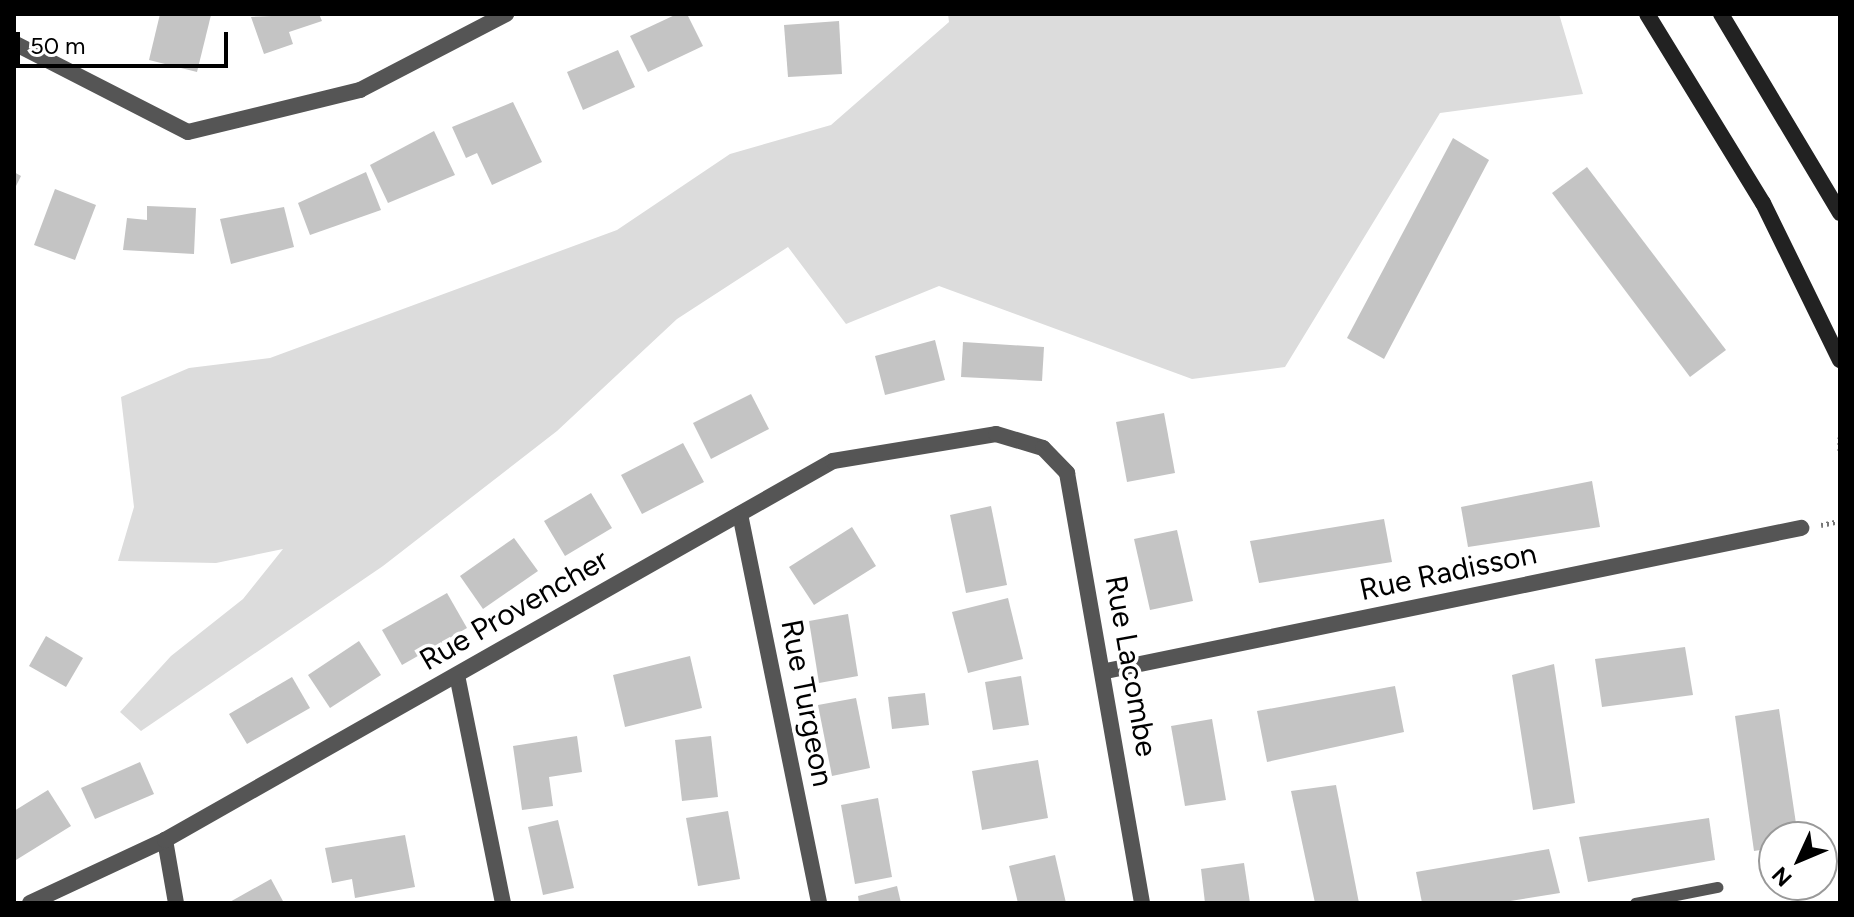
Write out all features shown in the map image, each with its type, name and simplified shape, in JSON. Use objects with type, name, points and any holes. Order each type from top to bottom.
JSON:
[{"type":"main road","points":[[1647,14],[1763,203],[1840,360]]},
{"type":"main road","points":[[1721,14],[1839,211]]},
{"type":"street","points":[[14,43],[188,132],[360,90],[506,14]]},
{"type":"street","name":"Rue Provencher","points":[[30,903],[165,840],[833,461],[903,445],[996,434],[1043,448]]},
{"type":"street","name":"Rue Lacombe","points":[[1043,448],[1067,473],[1106,671],[1142,903]]},
{"type":"street","name":"Rue Turgeon","points":[[740,514],[819,903]]},
{"type":"street","name":"Rue Radisson","points":[[1106,671],[1801,528]]},
{"type":"street","points":[[457,675],[503,903]]},
{"type":"street","points":[[165,840],[176,903]]},
{"type":"lane","points":[[1635,903],[1717,887]]},
{"type":"path","points":[[1840,437],[1840,452]]},
{"type":"shaded area","points":[[948,14],[1559,14],[1583,94],[1440,113],[1285,367],[1192,379],[939,286],[846,324],[788,247],[677,319],[557,431],[383,566],[141,731],[120,712],[171,656],[243,599],[283,549],[216,563],[118,561],[134,507],[121,397],[189,368],[270,358],[617,230],[730,154],[831,125],[949,22]]},
{"type":"building","points":[[160,14],[211,15],[197,72],[149,60]]},
{"type":"building","points":[[319,14],[322,21],[289,32],[293,44],[264,54],[251,17]]},
{"type":"building","points":[[677,14],[687,14],[703,46],[648,72],[630,36]]},
{"type":"building","points":[[839,21],[842,74],[788,77],[784,25]]},
{"type":"building","points":[[618,50],[635,87],[583,110],[567,72]]},
{"type":"building","points":[[513,102],[542,162],[492,185],[477,153],[466,158],[452,127]]},
{"type":"building","points":[[434,131],[455,175],[388,203],[370,165]]},
{"type":"building","points":[[1453,138],[1489,160],[1384,359],[1347,338]]},
{"type":"building","points":[[1587,167],[1726,350],[1690,377],[1552,193]]},
{"type":"building","points":[[14,172],[21,176],[14,190]]},
{"type":"building","points":[[366,172],[381,210],[310,235],[298,203]]},
{"type":"building","points":[[55,189],[96,205],[75,260],[34,245]]},
{"type":"building","points":[[147,206],[196,208],[194,254],[123,250],[127,218],[147,220]]},
{"type":"building","points":[[284,207],[294,247],[231,264],[220,219]]},
{"type":"building","points":[[935,340],[945,380],[885,395],[875,356]]},
{"type":"building","points":[[963,342],[1044,347],[1042,381],[961,377]]},
{"type":"building","points":[[751,394],[769,429],[711,459],[693,423]]},
{"type":"building","points":[[1164,413],[1175,473],[1127,482],[1116,422]]},
{"type":"building","points":[[683,443],[704,482],[642,514],[621,475]]},
{"type":"building","points":[[1592,481],[1600,527],[1468,547],[1461,507]]},
{"type":"building","points":[[591,493],[612,528],[565,556],[544,521]]},
{"type":"building","points":[[991,506],[1007,585],[966,593],[950,515]]},
{"type":"building","points":[[1384,519],[1392,562],[1259,583],[1250,541]]},
{"type":"building","points":[[852,527],[876,566],[814,605],[789,567]]},
{"type":"building","points":[[1177,530],[1193,601],[1150,610],[1134,539]]},
{"type":"building","points":[[514,538],[538,571],[483,609],[460,576]]},
{"type":"building","points":[[447,593],[467,628],[402,665],[382,630]]},
{"type":"building","points":[[1008,598],[1023,659],[968,673],[952,612]]},
{"type":"building","points":[[848,614],[858,676],[819,683],[809,621]]},
{"type":"building","points":[[46,636],[83,658],[66,687],[29,666]]},
{"type":"building","points":[[359,641],[381,675],[330,708],[308,675]]},
{"type":"building","points":[[1685,647],[1693,695],[1602,707],[1595,659]]},
{"type":"building","points":[[690,656],[702,708],[625,727],[613,675]]},
{"type":"building","points":[[1554,664],[1575,803],[1533,810],[1512,675]]},
{"type":"building","points":[[1021,676],[1029,725],[993,730],[985,682]]},
{"type":"building","points":[[292,677],[310,708],[247,744],[229,714]]},
{"type":"building","points":[[1395,686],[1404,732],[1267,762],[1257,711]]},
{"type":"building","points":[[925,693],[929,725],[892,729],[888,697]]},
{"type":"building","points":[[856,698],[870,768],[832,776],[818,705]]},
{"type":"building","points":[[1779,709],[1796,821],[1758,821],[1758,850],[1754,851],[1735,716]]},
{"type":"building","points":[[1212,719],[1226,800],[1185,806],[1171,726]]},
{"type":"building","points":[[577,736],[582,772],[549,777],[553,806],[522,810],[513,746]]},
{"type":"building","points":[[711,736],[718,797],[682,801],[675,740]]},
{"type":"building","points":[[1038,760],[1048,818],[982,830],[972,771]]},
{"type":"building","points":[[140,762],[154,794],[95,819],[81,788]]},
{"type":"building","points":[[1336,785],[1359,903],[1315,903],[1291,791]]},
{"type":"building","points":[[48,790],[71,826],[16,860],[14,811]]},
{"type":"building","points":[[878,798],[892,877],[855,884],[841,805]]},
{"type":"building","points":[[728,811],[740,879],[698,886],[686,818]]},
{"type":"building","points":[[1709,818],[1715,860],[1588,882],[1579,837]]},
{"type":"building","points":[[558,820],[574,888],[543,895],[528,827]]},
{"type":"building","points":[[405,835],[415,887],[355,898],[352,879],[332,883],[325,848]]},
{"type":"building","points":[[1549,849],[1560,893],[1498,903],[1422,903],[1416,872]]},
{"type":"building","points":[[1055,855],[1066,903],[1018,903],[1009,866]]},
{"type":"building","points":[[1244,863],[1250,903],[1205,903],[1201,869]]},
{"type":"building","points":[[271,879],[284,903],[228,903]]},
{"type":"building","points":[[897,886],[901,903],[859,903],[858,896]]}]
